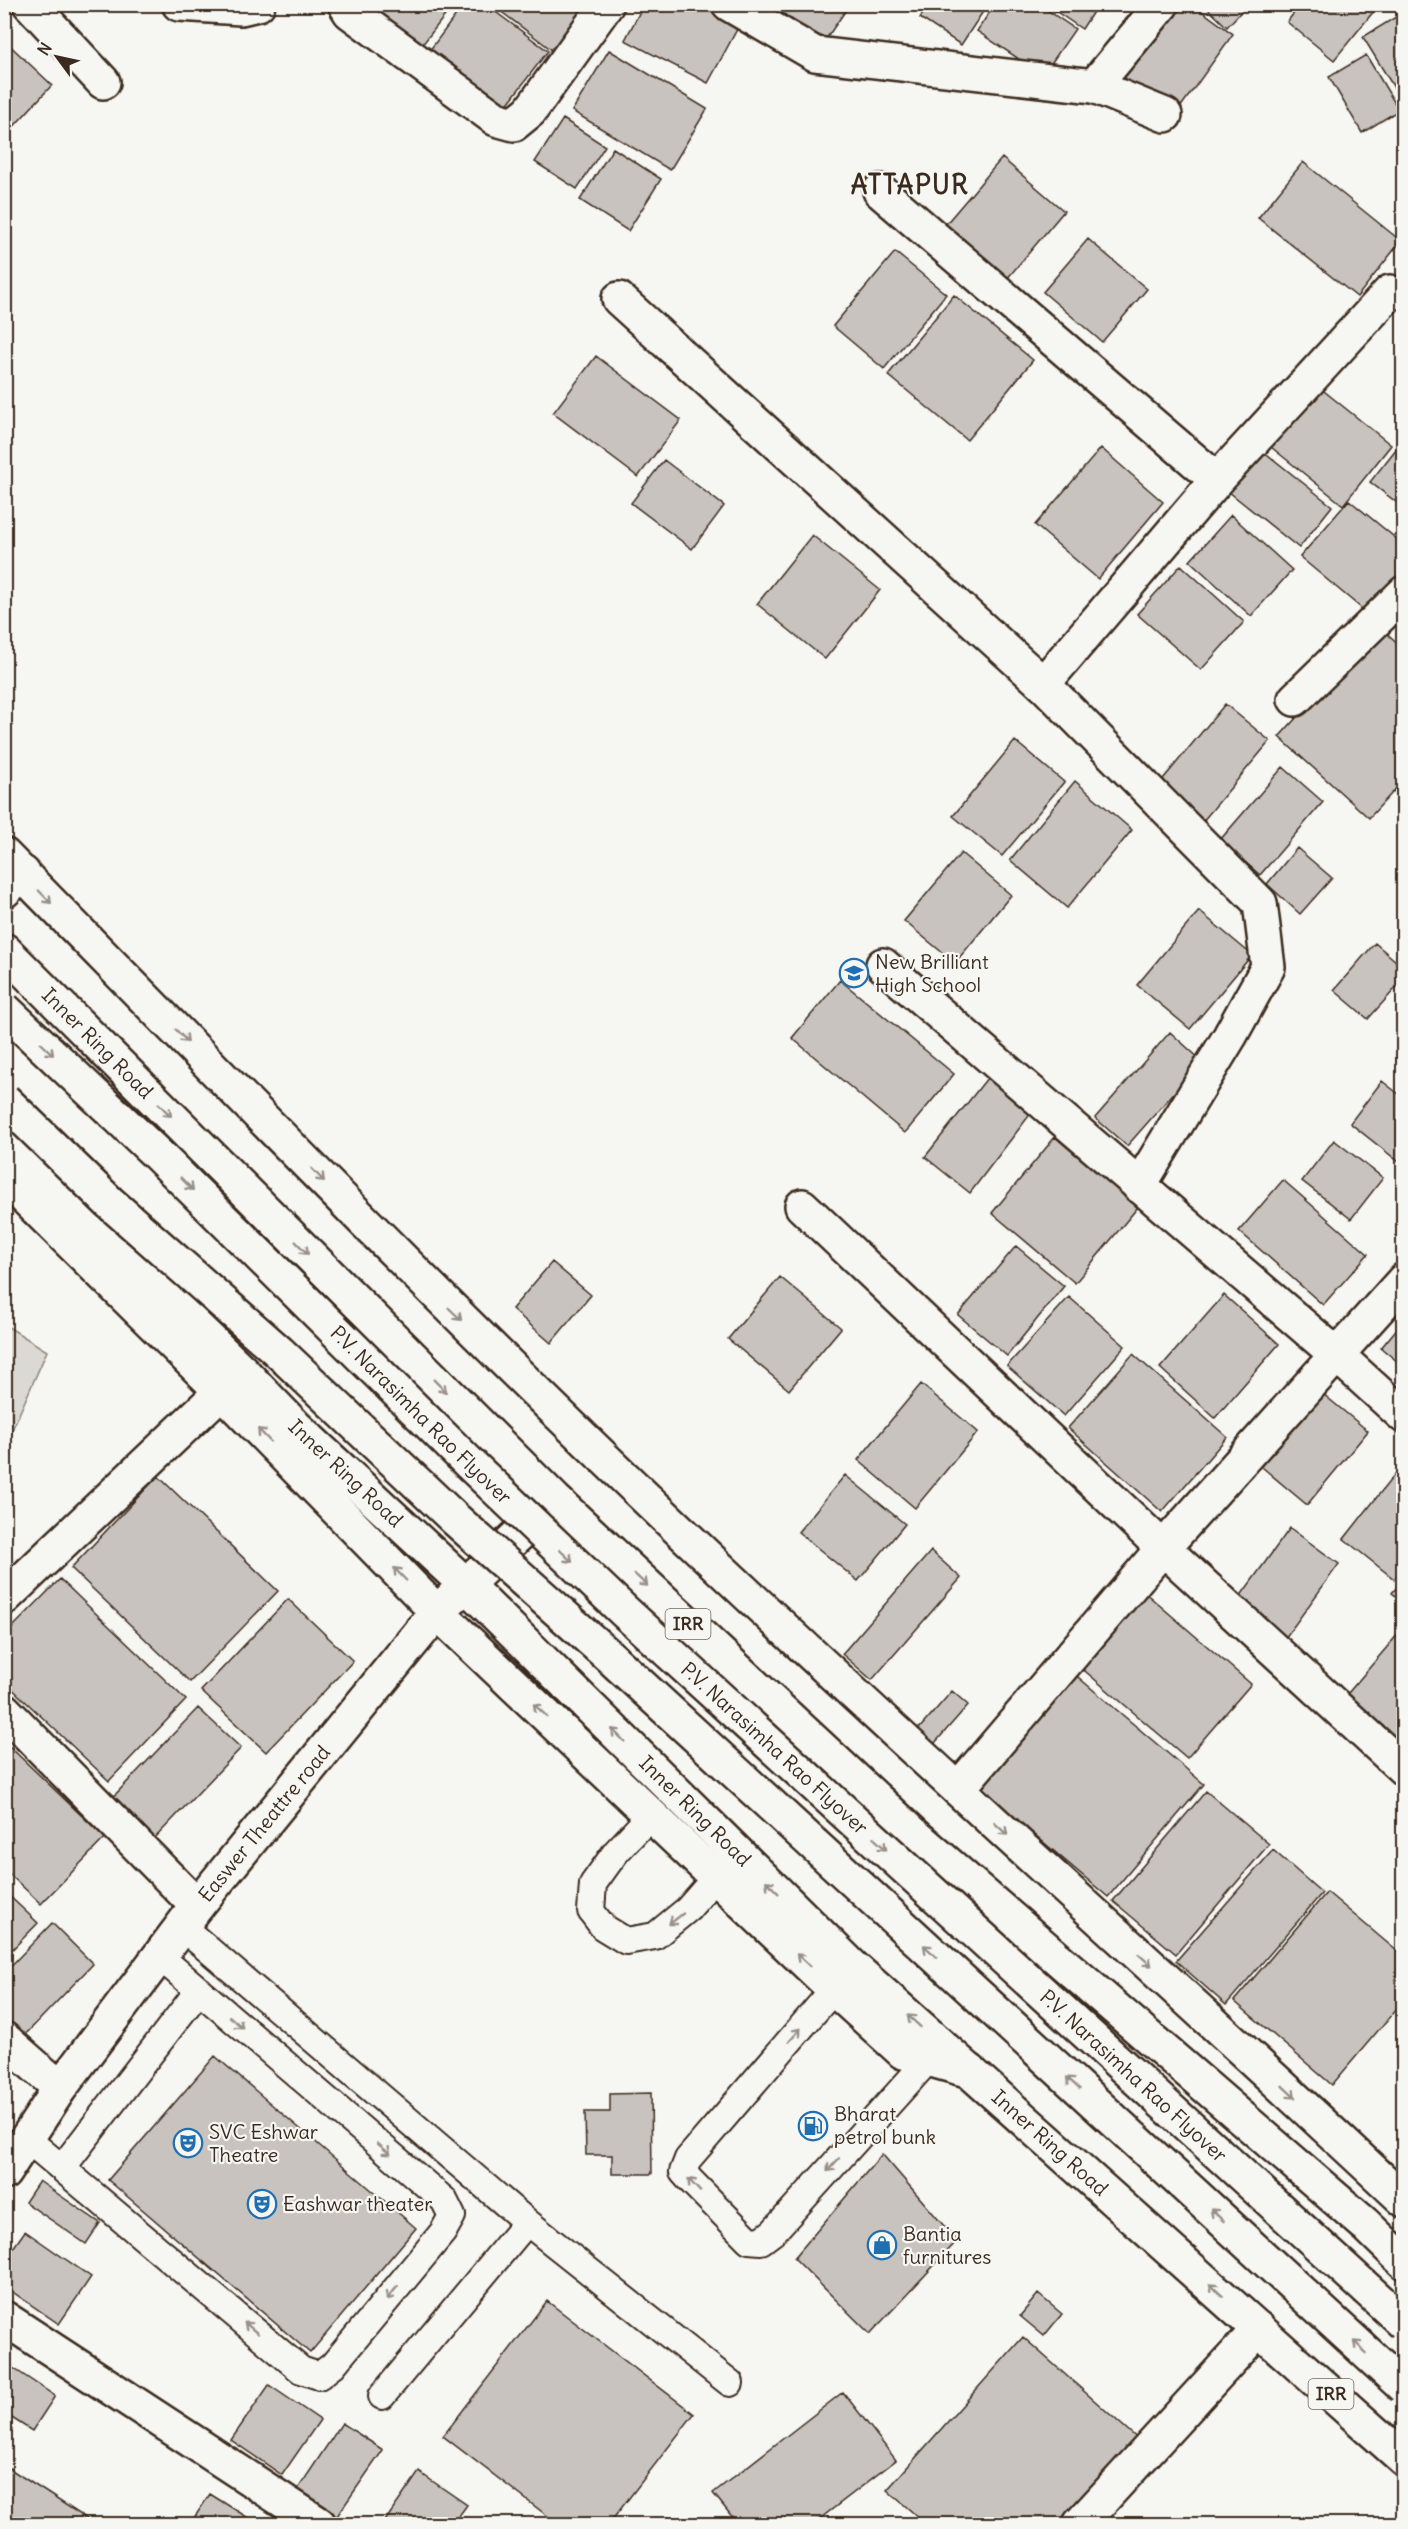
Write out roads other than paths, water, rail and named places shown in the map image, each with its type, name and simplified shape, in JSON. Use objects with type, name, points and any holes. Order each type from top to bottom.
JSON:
[{"type":"main road","points":[[30,4],[103,82]]},
{"type":"main road","points":[[198,5],[241,8],[258,4]]},
{"type":"main road","points":[[345,4],[350,12],[496,119],[514,124],[531,111],[607,4]]},
{"type":"main road","points":[[729,4],[815,54],[1094,86],[1165,115]]},
{"type":"main road","points":[[1094,86],[1162,4]]},
{"type":"main road","points":[[880,190],[1218,480]]},
{"type":"main road","points":[[1043,684],[1218,480],[1390,292]]},
{"type":"main road","points":[[619,299],[1043,684],[1260,903],[1268,967],[1230,1036],[1139,1186]]},
{"type":"main road","points":[[1295,699],[1404,593]]},
{"type":"main road","points":[[11,873],[444,1304],[694,1544],[958,1789],[1256,2060],[1404,2200]]},
{"type":"main road","name":"Inner Ring Road","points":[[4,950],[555,1500],[917,1838],[1366,2225],[1404,2262]]},
{"type":"main road","points":[[883,965],[1337,1355],[1404,1416]]},
{"type":"main road","name":"P.V. Narasimha Rao Flyover","points":[[4,1008],[157,1154],[469,1463],[624,1611],[1404,2323]]},
{"type":"main road","points":[[4,1100],[109,1202],[279,1352],[455,1519],[610,1657],[1404,2387]]},
{"type":"main road","name":"Inner Ring Road","points":[[4,1142],[232,1382],[296,1427],[465,1584],[854,1968],[1404,2459]]},
{"type":"main road","points":[[4,1177],[232,1382],[437,1612],[834,1989],[903,2052],[970,2071]]},
{"type":"main road","points":[[802,1206],[1163,1548],[1404,1769]]},
{"type":"main road","points":[[958,1789],[1163,1548],[1404,1280]]},
{"type":"main road","points":[[4,1598],[232,1382]]},
{"type":"main road","name":"Easwer Theattre road","points":[[4,2173],[60,2088],[189,1916],[437,1612],[555,1500]]},
{"type":"main road","points":[[4,1710],[189,1916]]},
{"type":"main road","points":[[4,2039],[60,2088]]},
{"type":"main road","points":[[4,2318],[319,2524]]},
{"type":"main road","points":[[1080,2524],[1259,2330]]},
{"type":"lane","points":[[651,1815],[616,1852],[593,1884],[591,1911],[603,1927],[626,1941],[654,1936],[688,1909],[716,1877]]},
{"type":"lane","points":[[189,1916],[527,2222],[730,2383]]},
{"type":"lane","points":[[27,2139],[301,2370],[319,2376],[333,2365],[442,2232],[452,2216],[444,2200],[159,1956]]},
{"type":"lane","points":[[834,1989],[688,2159],[683,2172],[749,2240],[761,2241],[773,2232],[929,2059]]},
{"type":"lane","points":[[62,2168],[199,1990]]},
{"type":"lane","points":[[382,2396],[527,2222]]},
{"type":"place","name":"New Brilliant High School","points":[[854,973]]},
{"type":"place","name":"Bharat petrol bunk","points":[[813,2126]]},
{"type":"place","name":"SVC Eshwar Theatre","points":[[188,2143]]},
{"type":"place","name":"Eashwar theater","points":[[262,2204]]},
{"type":"place","name":"Bantia furnitures","points":[[882,2245]]},
{"type":"district","name":"ATTAPUR","points":[[910,185]]}]
